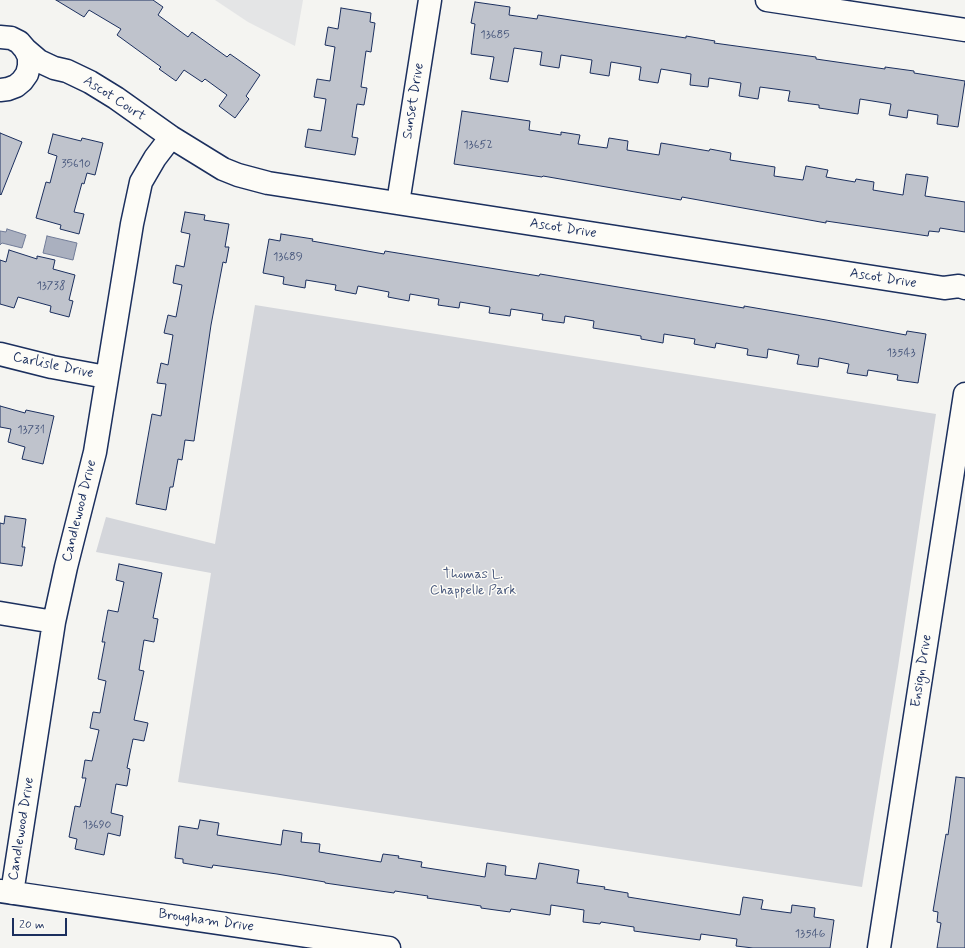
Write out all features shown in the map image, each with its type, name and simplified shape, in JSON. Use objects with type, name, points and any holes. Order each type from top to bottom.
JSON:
[{"type":"street","name":"Sunset Drive","points":[[398,203],[430,0]]},
{"type":"street","points":[[767,0],[965,30]]},
{"type":"street","name":"Ascot Court","points":[[0,37],[11,38],[19,42],[38,61],[54,68]]},
{"type":"street","points":[[25,49],[29,57],[27,74]]},
{"type":"street","name":"Ascot Court","points":[[0,90],[16,86],[27,74],[38,69],[54,68],[67,70],[116,98],[170,137]]},
{"type":"street","name":"Ascot Drive","points":[[170,137],[208,160],[238,175],[268,183],[944,288],[959,286],[965,288]]},
{"type":"street","name":"Candlewood Drive","points":[[6,892],[54,622],[66,567],[95,452],[132,224],[141,182],[155,158],[170,137]]},
{"type":"street","name":"Carlisle Drive","points":[[0,354],[52,367],[106,377]]},
{"type":"street","name":"Ensign Drive","points":[[879,948],[965,394]]},
{"type":"street","points":[[0,613],[54,622]]},
{"type":"street","name":"Brougham Drive","points":[[6,892],[389,948]]},
{"type":"shaded area","points":[[215,0],[303,0],[295,46],[248,22]]},
{"type":"green space","name":"Thomas L. Chappelle Park","points":[[255,305],[936,414],[898,667],[862,887],[178,782],[211,573],[96,552],[106,517],[215,544]]},
{"type":"water","points":[[7,229],[26,235],[22,248],[2,243],[0,245],[0,231],[6,232]]},
{"type":"water","points":[[47,236],[77,243],[73,260],[43,253]]},
{"type":"building","points":[[56,0],[153,0],[163,7],[158,15],[188,37],[192,32],[227,57],[230,54],[260,75],[246,96],[249,99],[235,118],[219,106],[227,95],[205,79],[202,82],[184,70],[176,81],[159,69],[161,67],[117,35],[121,29],[89,10],[84,17]]},
{"type":"building","points":[[475,2],[510,7],[509,15],[537,19],[538,15],[686,38],[686,36],[715,41],[714,43],[816,57],[816,59],[885,69],[885,67],[914,71],[914,73],[965,81],[958,127],[937,124],[938,115],[908,110],[907,118],[889,115],[891,104],[860,99],[858,114],[819,108],[819,105],[788,101],[790,91],[760,87],[758,99],[739,96],[741,83],[709,78],[708,87],[690,85],[691,74],[661,69],[658,83],[639,80],[641,67],[611,62],[609,76],[590,73],[592,60],[561,55],[559,68],[540,65],[542,52],[514,48],[508,82],[490,79],[494,57],[471,54],[475,24],[471,23]]},
{"type":"building","points":[[341,8],[371,13],[370,22],[375,23],[371,52],[366,51],[361,87],[367,88],[364,105],[357,104],[352,137],[358,138],[355,155],[305,147],[308,129],[321,131],[326,99],[314,97],[317,79],[330,81],[335,47],[325,45],[328,27],[338,29]]},
{"type":"building","points":[[462,111],[530,121],[529,130],[561,135],[561,132],[580,135],[578,144],[607,148],[609,138],[628,141],[627,150],[659,155],[661,143],[709,151],[710,149],[731,153],[730,160],[775,167],[774,176],[803,180],[806,166],[828,170],[826,177],[855,182],[856,179],[874,182],[873,190],[903,195],[906,174],[928,177],[925,196],[965,202],[965,232],[940,228],[939,232],[929,231],[928,236],[826,221],[826,223],[682,197],[681,200],[543,176],[454,164]]},
{"type":"building","points":[[0,133],[22,142],[1,195],[0,194]]},
{"type":"building","points":[[53,134],[81,141],[82,138],[103,143],[95,175],[87,173],[84,184],[82,183],[74,212],[84,214],[79,234],[60,229],[61,225],[36,218],[46,182],[50,183],[57,156],[48,153]]},
{"type":"building","points":[[185,212],[205,215],[204,220],[229,224],[225,247],[229,247],[226,263],[223,262],[211,325],[194,441],[185,440],[182,460],[178,459],[173,487],[170,487],[166,510],[136,504],[152,414],[161,416],[166,384],[157,383],[161,363],[168,365],[173,335],[164,333],[168,315],[176,317],[182,285],[173,283],[176,265],[184,267],[190,234],[181,232]]},
{"type":"building","points":[[281,234],[384,254],[385,251],[539,276],[540,274],[744,308],[744,306],[906,335],[907,331],[926,334],[918,383],[897,380],[898,375],[868,370],[867,376],[847,373],[849,364],[819,358],[818,367],[797,364],[799,355],[768,349],[767,358],[747,355],[748,349],[716,343],[715,348],[694,344],[695,339],[664,334],[663,343],[641,339],[641,336],[593,328],[594,321],[565,316],[564,323],[542,320],[543,314],[511,309],[510,316],[489,313],[490,307],[460,302],[459,308],[438,305],[439,299],[410,294],[409,301],[388,297],[389,292],[358,286],[356,294],[335,290],[336,285],[306,280],[305,288],[283,284],[284,277],[263,273],[269,239],[280,241]]},
{"type":"building","points":[[9,250],[37,259],[37,256],[55,260],[53,269],[75,275],[69,300],[73,301],[69,317],[50,312],[51,306],[18,297],[14,308],[0,304],[0,260],[6,262]]},
{"type":"building","points":[[0,406],[25,413],[26,410],[54,416],[43,464],[22,459],[25,447],[8,442],[11,429],[0,427]]},
{"type":"building","points":[[5,516],[26,519],[22,547],[25,547],[22,566],[0,563],[0,523],[4,524]]},
{"type":"building","points":[[119,564],[162,573],[153,618],[158,619],[154,642],[144,640],[139,670],[144,671],[134,720],[148,723],[144,741],[133,739],[127,768],[130,769],[127,786],[116,784],[111,813],[123,816],[120,836],[108,833],[104,855],[75,849],[77,839],[69,837],[75,806],[80,807],[86,778],[82,778],[85,760],[92,761],[99,730],[90,728],[93,712],[100,713],[106,681],[98,679],[105,642],[102,642],[108,610],[118,612],[124,582],[116,580]]},
{"type":"building","points":[[956,777],[965,778],[965,948],[937,948],[941,923],[937,922],[938,912],[933,911],[946,834],[948,835]]},
{"type":"building","points":[[200,820],[219,823],[217,835],[281,845],[283,830],[302,833],[301,842],[320,844],[319,852],[381,862],[383,854],[399,856],[398,858],[422,862],[421,867],[485,877],[487,863],[506,866],[505,875],[536,879],[539,863],[579,870],[577,883],[605,887],[604,889],[628,893],[628,897],[740,915],[743,897],[763,900],[761,909],[791,913],[792,905],[815,908],[814,917],[834,920],[830,948],[753,948],[736,946],[737,939],[701,934],[700,940],[634,931],[634,927],[601,922],[600,924],[583,922],[584,910],[551,905],[550,915],[511,909],[510,912],[481,908],[481,906],[427,898],[428,896],[395,891],[394,893],[277,874],[213,865],[212,868],[183,863],[183,859],[175,858],[179,826],[198,829]]}]
